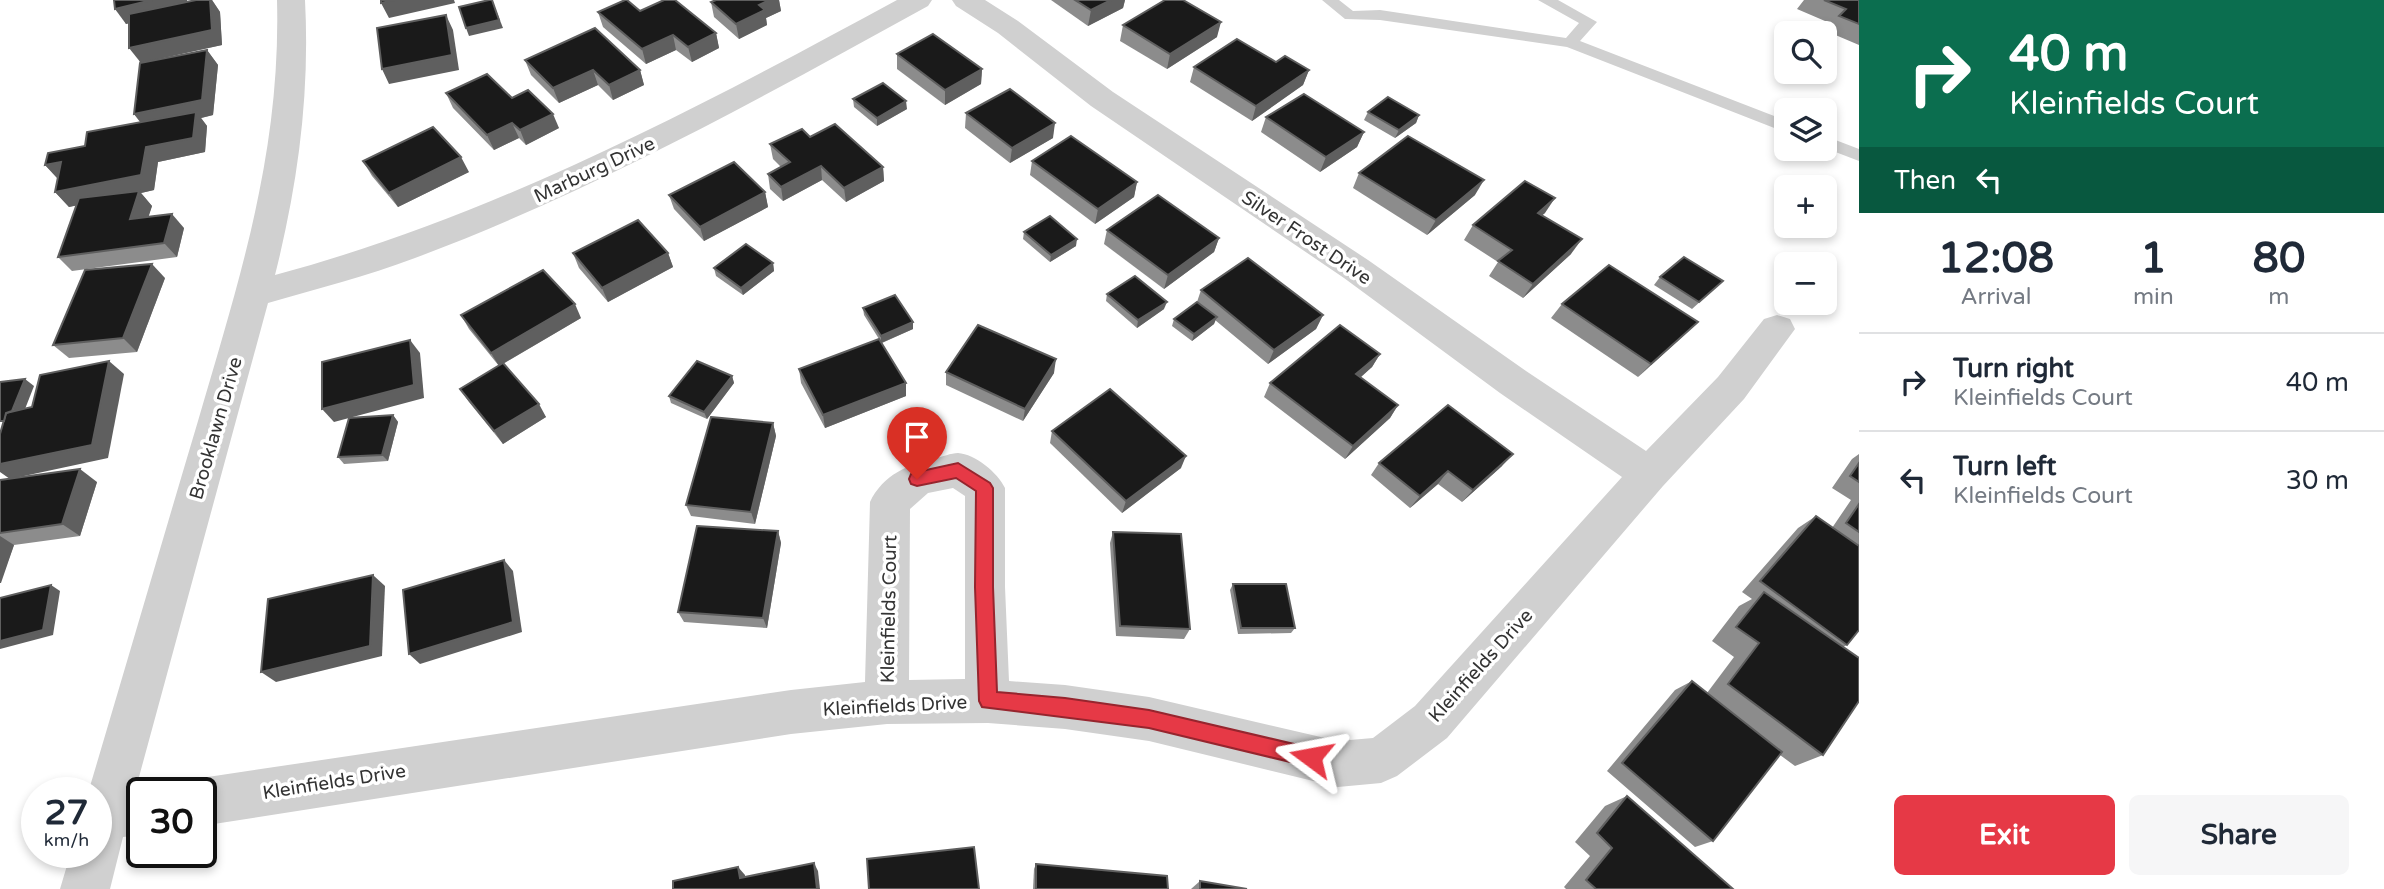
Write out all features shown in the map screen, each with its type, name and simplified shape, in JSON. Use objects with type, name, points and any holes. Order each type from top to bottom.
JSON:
[{"type":"street","name":"Brooklawn Drive","points":[[112,824],[252,294],[284,155],[291,96],[291,0]]},
{"type":"street","name":"Marburg Drive","points":[[252,294],[403,249],[514,206],[723,107],[918,0]]},
{"type":"street","name":"Silver Frost Drive","points":[[966,0],[1008,27],[1102,99],[1356,269],[1649,474]]},
{"type":"street","name":"Kleinfields Drive","points":[[217,800],[791,712],[887,702],[988,701],[1065,707],[1149,719],[1338,764],[1381,760],[1431,722],[1649,474],[1731,388],[1777,329]]},
{"type":"street","name":"Kleinfields Court","points":[[887,702],[890,502],[917,479],[958,470],[985,488],[984,587],[988,701]]},
{"type":"street","name":"Brooklawn Drive","points":[[85,889],[94,868]]},
{"type":"lane","points":[[1329,0],[1350,16],[1380,15],[1570,43],[1774,122]]},
{"type":"lane","points":[[1546,0],[1589,22],[1570,43]]},
{"type":"lane","points":[[1837,147],[1859,156]]},
{"type":"building","points":[[114,0],[152,0],[115,9]]},
{"type":"building","points":[[196,0],[210,0],[212,30],[129,48],[129,14]]},
{"type":"building","points":[[492,0],[499,20],[466,28],[459,7]]},
{"type":"building","points":[[625,0],[640,11],[664,0],[675,0],[716,33],[688,47],[673,35],[642,49],[598,12]]},
{"type":"building","points":[[769,0],[759,5],[765,10],[736,24],[711,2]]},
{"type":"building","points":[[1075,0],[1111,0],[1091,10]]},
{"type":"building","points":[[1165,0],[1183,0],[1221,22],[1170,54],[1123,25]]},
{"type":"building","points":[[1824,0],[1859,0],[1859,24],[1839,16],[1846,9]]},
{"type":"building","points":[[446,15],[452,55],[382,69],[377,28]]},
{"type":"building","points":[[595,28],[640,70],[609,85],[593,70],[553,88],[525,60]]},
{"type":"building","points":[[933,34],[982,69],[945,90],[897,54]]},
{"type":"building","points":[[1237,39],[1276,62],[1285,56],[1309,70],[1256,106],[1194,67]]},
{"type":"building","points":[[207,50],[202,100],[134,114],[140,63]]},
{"type":"building","points":[[487,74],[512,98],[528,90],[553,114],[520,130],[512,123],[487,135],[446,93]]},
{"type":"building","points":[[883,83],[906,101],[877,118],[853,99]]},
{"type":"building","points":[[1010,89],[1055,123],[1012,148],[966,113]]},
{"type":"building","points":[[1304,94],[1364,132],[1326,157],[1266,117]]},
{"type":"building","points":[[1388,97],[1419,115],[1399,130],[1368,112]]},
{"type":"building","points":[[196,112],[193,138],[146,147],[141,175],[55,192],[61,162],[45,165],[48,153],[85,146],[87,132]]},
{"type":"building","points":[[835,124],[883,167],[844,188],[821,166],[781,187],[768,174],[790,162],[770,144],[802,129],[810,137]]},
{"type":"building","points":[[433,127],[461,157],[389,193],[363,161]]},
{"type":"building","points":[[1071,136],[1137,182],[1098,209],[1032,161]]},
{"type":"building","points":[[1408,136],[1484,180],[1436,220],[1359,173]]},
{"type":"building","points":[[734,162],[765,192],[700,227],[669,195]]},
{"type":"building","points":[[1525,181],[1555,198],[1538,213],[1582,239],[1533,284],[1498,261],[1512,250],[1473,225]]},
{"type":"building","points":[[139,191],[130,219],[172,214],[164,243],[58,257],[79,198]]},
{"type":"building","points":[[1158,195],[1219,238],[1168,275],[1107,230]]},
{"type":"building","points":[[1050,216],[1077,239],[1051,255],[1024,232]]},
{"type":"building","points":[[638,220],[668,253],[602,288],[573,253]]},
{"type":"building","points":[[746,244],[773,263],[741,288],[714,268]]},
{"type":"building","points":[[1684,257],[1723,281],[1699,302],[1660,277]]},
{"type":"building","points":[[1248,258],[1323,315],[1274,350],[1201,290]]},
{"type":"building","points":[[152,264],[123,338],[53,345],[85,270]]},
{"type":"building","points":[[1609,265],[1698,322],[1651,364],[1562,304]]},
{"type":"building","points":[[543,270],[575,304],[491,353],[461,315]]},
{"type":"building","points":[[1135,276],[1167,302],[1138,320],[1107,294]]},
{"type":"building","points":[[895,295],[913,322],[881,336],[863,308]]},
{"type":"building","points":[[1197,302],[1217,317],[1194,334],[1174,319]]},
{"type":"building","points":[[978,325],[1056,359],[1025,409],[946,372]]},
{"type":"building","points":[[1340,325],[1380,354],[1356,374],[1398,405],[1353,446],[1270,383]]},
{"type":"building","points":[[879,339],[906,383],[823,415],[799,369]]},
{"type":"building","points":[[410,340],[414,385],[322,409],[322,362]]},
{"type":"building","points":[[109,361],[92,445],[0,464],[0,434],[6,413],[32,407],[40,375]]},
{"type":"building","points":[[697,361],[732,376],[704,412],[669,396]]},
{"type":"building","points":[[503,363],[539,404],[494,431],[460,389]]},
{"type":"building","points":[[25,379],[12,411],[6,413],[4,421],[0,421],[0,382]]},
{"type":"building","points":[[1110,389],[1186,456],[1126,501],[1052,431]]},
{"type":"building","points":[[1448,405],[1513,454],[1473,490],[1448,471],[1420,496],[1379,463]]},
{"type":"building","points":[[393,415],[382,455],[338,457],[349,418]]},
{"type":"building","points":[[711,417],[773,423],[751,512],[686,505]]},
{"type":"building","points":[[1859,463],[1859,482],[1850,476]]},
{"type":"building","points":[[80,469],[62,524],[0,533],[0,480]]},
{"type":"building","points":[[1859,504],[1859,532],[1846,523]]},
{"type":"building","points":[[1816,516],[1859,546],[1859,630],[1847,645],[1760,581]]},
{"type":"building","points":[[697,526],[778,531],[763,618],[678,612]]},
{"type":"building","points":[[1113,532],[1181,534],[1190,629],[1120,626]]},
{"type":"building","points":[[504,560],[513,622],[409,654],[403,590]]},
{"type":"building","points":[[373,575],[370,646],[261,672],[268,599]]},
{"type":"building","points":[[1233,584],[1286,584],[1295,628],[1241,628]]},
{"type":"building","points":[[51,585],[43,630],[0,641],[0,598]]},
{"type":"building","points":[[1764,592],[1859,658],[1859,701],[1823,755],[1728,684],[1759,643],[1736,627]]},
{"type":"building","points":[[1692,681],[1782,752],[1713,841],[1622,763]]},
{"type":"building","points":[[1627,796],[1733,889],[1596,889],[1586,880],[1612,848],[1597,833]]},
{"type":"building","points":[[974,847],[979,889],[869,889],[867,859]]},
{"type":"building","points":[[814,863],[817,889],[673,889],[673,881],[738,867],[740,878]]},
{"type":"building","points":[[1036,864],[1167,876],[1168,889],[1036,889]]},
{"type":"building","points":[[1200,881],[1247,889],[1200,889]]},
{"type":"route","points":[[917,479],[958,470],[985,488],[984,587],[988,701],[1065,707],[1149,719],[1311,757]]}]
